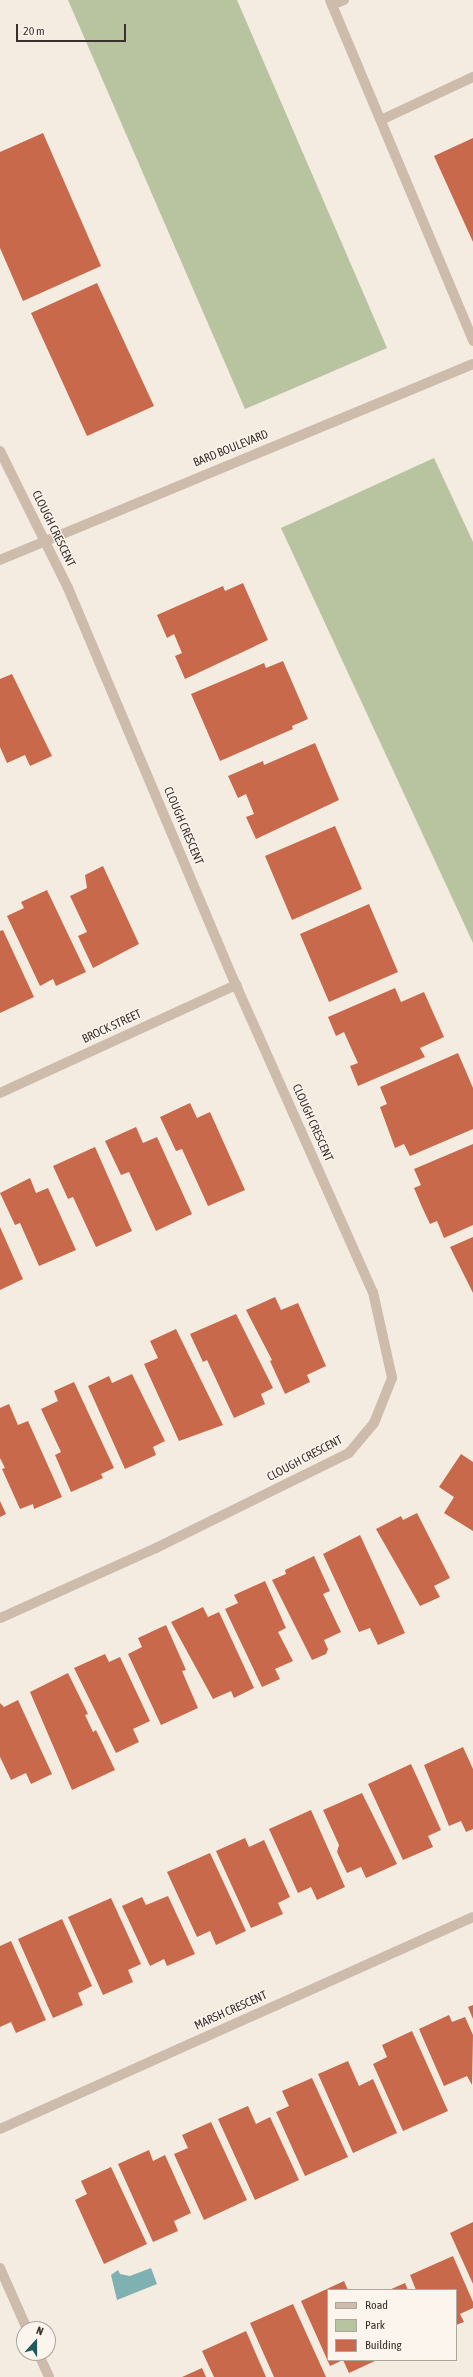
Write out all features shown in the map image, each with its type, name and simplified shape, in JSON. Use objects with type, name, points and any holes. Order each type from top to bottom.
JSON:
[{"type":"street","points":[[344,0],[331,3],[473,341]]},
{"type":"street","points":[[381,120],[473,77]]},
{"type":"street","name":"BARD BOULEVARD","points":[[0,560],[44,540],[473,364]]},
{"type":"street","name":"CLOUGH CRESCENT","points":[[0,451],[68,588],[236,985],[373,1292],[392,1378],[374,1423],[349,1453],[156,1548],[0,1618]]},
{"type":"street","name":"BROCK STREET","points":[[0,1093],[236,985]]},
{"type":"street","name":"MARSH CRESCENT","points":[[0,2129],[473,1917]]},
{"type":"street","points":[[0,2268],[23,2321]]},
{"type":"street","points":[[42,2361],[49,2377]]},
{"type":"green space","points":[[68,0],[237,0],[387,348],[245,409]]},
{"type":"green space","points":[[434,458],[473,542],[473,943],[281,528]]},
{"type":"water","points":[[151,2268],[157,2284],[117,2300],[111,2275],[118,2270],[120,2274],[130,2276]]},
{"type":"building","points":[[43,133],[101,266],[23,301],[0,248],[0,152]]},
{"type":"building","points":[[473,138],[473,242],[434,156]]},
{"type":"building","points":[[97,283],[154,406],[87,436],[31,313]]},
{"type":"building","points":[[243,583],[268,640],[185,679],[175,656],[182,653],[174,634],[167,638],[157,615],[223,586],[225,591]]},
{"type":"building","points":[[283,661],[308,719],[292,726],[293,729],[220,761],[191,694],[264,663],[266,668]]},
{"type":"building","points":[[12,674],[52,756],[30,766],[25,755],[7,763],[0,747],[0,679]]},
{"type":"building","points":[[315,743],[339,800],[256,839],[246,817],[254,814],[246,794],[238,798],[228,776],[263,761],[264,765]]},
{"type":"building","points":[[335,826],[362,889],[292,920],[265,856]]},
{"type":"building","points":[[103,866],[139,944],[93,968],[78,936],[87,932],[70,896],[87,888],[85,875]]},
{"type":"building","points":[[47,890],[86,972],[56,986],[53,979],[40,986],[7,916],[24,908],[21,902]]},
{"type":"building","points":[[369,904],[398,972],[329,1002],[300,934]]},
{"type":"building","points":[[3,930],[34,997],[0,1013],[0,931]]},
{"type":"building","points":[[395,988],[401,1002],[424,992],[444,1037],[420,1048],[425,1057],[358,1086],[350,1066],[358,1063],[344,1032],[336,1036],[328,1017]]},
{"type":"building","points":[[458,1053],[473,1088],[473,1129],[410,1156],[404,1144],[395,1148],[380,1107],[387,1104],[380,1087]]},
{"type":"building","points":[[190,1103],[197,1118],[210,1112],[245,1190],[208,1206],[182,1149],[176,1151],[160,1117]]},
{"type":"building","points":[[136,1127],[143,1143],[157,1137],[192,1214],[156,1231],[129,1172],[121,1175],[105,1141]]},
{"type":"building","points":[[473,1144],[473,1225],[444,1238],[437,1221],[430,1224],[422,1207],[414,1188],[421,1185],[414,1169]]},
{"type":"building","points":[[95,1147],[132,1231],[96,1247],[73,1197],[68,1199],[53,1166]]},
{"type":"building","points":[[30,1178],[36,1193],[48,1188],[76,1250],[39,1266],[20,1223],[15,1225],[0,1193]]},
{"type":"building","points":[[0,1227],[23,1279],[0,1290]]},
{"type":"building","points":[[473,1237],[473,1293],[450,1247]]},
{"type":"building","points":[[275,1297],[281,1310],[298,1303],[326,1366],[307,1375],[310,1382],[285,1394],[270,1361],[272,1360],[246,1310]]},
{"type":"building","points":[[236,1314],[273,1388],[261,1394],[265,1404],[234,1418],[207,1360],[203,1362],[190,1334]]},
{"type":"building","points":[[176,1329],[223,1425],[179,1441],[144,1364],[158,1358],[150,1341]]},
{"type":"building","points":[[132,1374],[165,1441],[153,1447],[156,1455],[125,1469],[88,1386],[109,1376],[112,1383]]},
{"type":"building","points":[[74,1382],[114,1468],[101,1474],[103,1478],[71,1492],[55,1455],[61,1452],[41,1409],[58,1401],[54,1391]]},
{"type":"building","points":[[9,1404],[18,1425],[28,1421],[62,1497],[34,1509],[33,1504],[20,1509],[2,1469],[5,1468],[0,1458],[0,1408]]},
{"type":"building","points":[[461,1454],[473,1462],[473,1531],[444,1513],[454,1497],[439,1487]]},
{"type":"building","points":[[0,1501],[6,1514],[0,1517]]},
{"type":"building","points":[[417,1513],[450,1578],[434,1586],[440,1597],[420,1606],[376,1529],[401,1516],[403,1520]]},
{"type":"building","points":[[360,1535],[405,1633],[378,1645],[370,1628],[359,1632],[323,1554]]},
{"type":"building","points":[[314,1556],[330,1591],[323,1594],[341,1632],[324,1640],[328,1649],[326,1654],[312,1660],[272,1580],[286,1574],[285,1570]]},
{"type":"building","points":[[265,1581],[286,1628],[278,1632],[293,1661],[275,1669],[280,1679],[262,1687],[225,1609],[238,1603],[234,1595]]},
{"type":"building","points":[[203,1607],[208,1617],[219,1612],[254,1688],[234,1698],[231,1691],[213,1699],[171,1622]]},
{"type":"building","points":[[166,1625],[186,1670],[182,1671],[198,1708],[161,1725],[128,1654],[142,1647],[138,1638]]},
{"type":"building","points":[[105,1654],[109,1662],[120,1657],[150,1721],[133,1729],[139,1742],[116,1753],[74,1668]]},
{"type":"building","points":[[68,1673],[88,1714],[85,1715],[93,1732],[96,1730],[115,1770],[72,1790],[30,1692]]},
{"type":"building","points":[[18,1700],[52,1774],[31,1784],[26,1773],[11,1780],[0,1757],[0,1703],[4,1707]]},
{"type":"building","points":[[463,1747],[473,1769],[473,1829],[466,1832],[461,1821],[449,1826],[424,1765]]},
{"type":"building","points":[[411,1764],[441,1830],[428,1836],[433,1847],[403,1860],[368,1784]]},
{"type":"building","points":[[362,1793],[397,1864],[366,1878],[361,1867],[347,1873],[337,1852],[339,1845],[323,1810]]},
{"type":"building","points":[[311,1810],[345,1887],[317,1900],[311,1887],[298,1893],[269,1829]]},
{"type":"building","points":[[245,1838],[249,1847],[264,1840],[290,1897],[278,1903],[283,1914],[251,1928],[216,1851]]},
{"type":"building","points":[[210,1853],[246,1931],[216,1945],[210,1931],[197,1937],[167,1872]]},
{"type":"building","points":[[168,1896],[195,1954],[167,1966],[164,1959],[150,1966],[122,1906],[142,1897],[146,1905]]},
{"type":"building","points":[[111,1898],[141,1964],[128,1970],[133,1982],[103,1995],[68,1917]]},
{"type":"building","points":[[62,1919],[92,1986],[78,1993],[83,2005],[53,2018],[18,1939]]},
{"type":"building","points":[[11,1941],[46,2020],[16,2033],[11,2022],[0,2027],[0,1946]]},
{"type":"building","points":[[473,2005],[473,2019],[468,2007]]},
{"type":"building","points":[[449,2015],[452,2022],[465,2017],[473,2035],[472,2085],[467,2076],[444,2086],[419,2029]]},
{"type":"building","points":[[412,2031],[448,2111],[403,2131],[373,2064],[387,2057],[382,2045]]},
{"type":"building","points":[[348,2061],[359,2086],[373,2079],[397,2133],[353,2153],[318,2074]]},
{"type":"building","points":[[312,2078],[348,2157],[305,2176],[276,2112],[289,2106],[282,2091]]},
{"type":"building","points":[[248,2106],[256,2124],[270,2117],[299,2180],[255,2200],[218,2119]]},
{"type":"building","points":[[211,2122],[247,2200],[204,2220],[174,2154],[188,2148],[182,2135]]},
{"type":"building","points":[[149,2150],[153,2161],[165,2155],[191,2213],[174,2221],[178,2231],[153,2242],[118,2164]]},
{"type":"building","points":[[111,2167],[147,2244],[104,2264],[75,2200],[87,2194],[81,2181]]},
{"type":"building","points":[[473,2222],[473,2284],[450,2233]]},
{"type":"building","points":[[453,2256],[473,2302],[473,2308],[460,2314],[464,2322],[457,2325],[457,2289],[416,2289],[410,2275]]},
{"type":"building","points":[[344,2281],[348,2289],[327,2289],[327,2359],[301,2301]]},
{"type":"building","points":[[405,2283],[408,2289],[391,2289]]},
{"type":"building","points":[[293,2304],[326,2377],[274,2377],[250,2323]]},
{"type":"building","points":[[246,2331],[266,2377],[214,2377],[202,2351]]},
{"type":"building","points":[[328,2361],[341,2361],[330,2366]]},
{"type":"building","points":[[343,2361],[375,2361],[349,2373]]},
{"type":"building","points":[[202,2368],[206,2377],[182,2377]]}]
